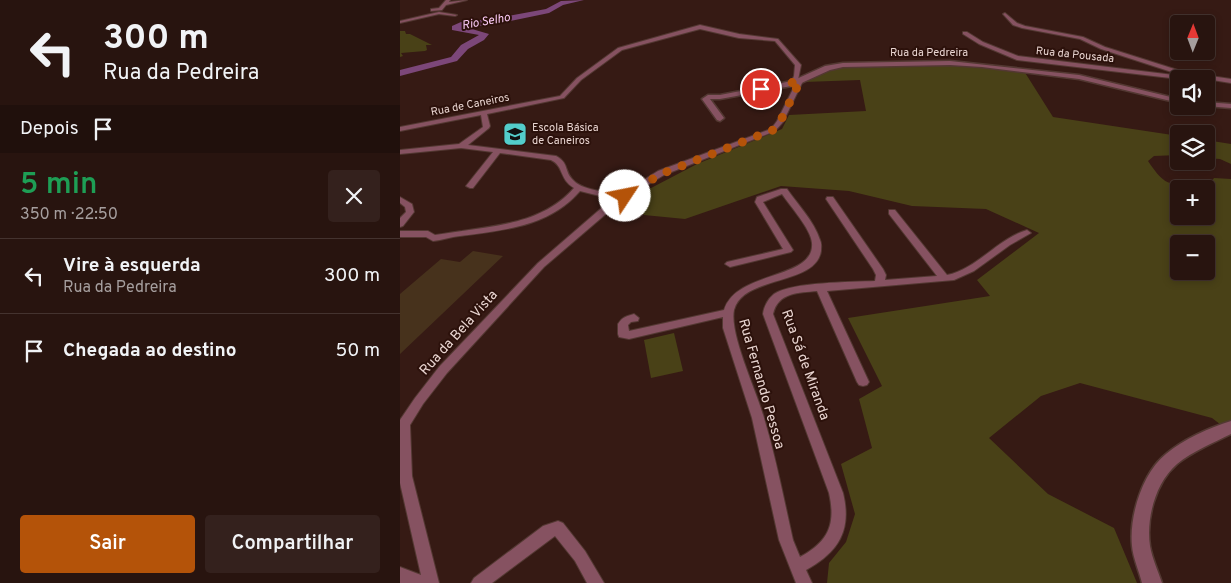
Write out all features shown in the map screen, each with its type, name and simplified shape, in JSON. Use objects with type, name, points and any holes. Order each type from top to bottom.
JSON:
[{"type":"street","points":[[415,12],[440,9],[447,2],[465,0]]},
{"type":"street","points":[[400,22],[439,13],[448,12],[455,15]]},
{"type":"street","points":[[1005,14],[1015,24],[1024,27],[1081,38],[1103,48],[1183,74],[1231,82]]},
{"type":"street","name":"Rua de Caneiros","points":[[400,129],[562,97],[579,79],[620,49],[700,27],[739,36],[780,42],[798,65],[797,82]]},
{"type":"street","name":"Rua da Pousada","points":[[965,33],[981,43],[1017,58],[1170,77]]},
{"type":"street","name":"Rua da Pedreira","points":[[720,118],[706,99],[708,97],[797,82],[828,68],[843,65],[950,62],[982,65],[1079,77],[1131,92],[1170,99]]},
{"type":"street","points":[[1215,81],[1231,82]]},
{"type":"street","name":"Rua da Bela Vista","points":[[431,583],[405,476],[404,424],[443,370],[542,265],[618,199],[661,174],[773,130],[784,115],[797,82]]},
{"type":"street","points":[[1215,105],[1231,106]]},
{"type":"street","points":[[461,146],[486,128],[483,112]]},
{"type":"street","points":[[400,152],[461,146],[498,150],[560,161],[563,164],[567,180],[579,187],[618,199]]},
{"type":"street","points":[[470,186],[498,150]]},
{"type":"street","points":[[400,234],[428,234],[433,238],[513,227],[553,210],[573,196],[579,187]]},
{"type":"street","name":"Rua Fernando Pessoa","points":[[730,264],[788,250],[759,202],[784,191],[813,234],[817,243],[817,252],[811,261],[792,273],[749,287],[733,301],[727,313],[728,328],[758,418],[786,540],[804,583]]},
{"type":"street","points":[[400,198],[409,206],[410,212],[400,224]]},
{"type":"street","points":[[830,200],[878,269],[881,275],[879,284]]},
{"type":"street","points":[[892,212],[945,279]]},
{"type":"street","name":"Rua Sá de Miranda","points":[[798,566],[817,557],[831,542],[838,530],[841,515],[836,493],[768,314],[769,306],[774,298],[783,292],[793,290],[945,279],[960,275],[1010,240],[1027,233]]},
{"type":"street","points":[[821,288],[863,382]]},
{"type":"street","points":[[634,318],[628,319],[623,324],[623,334],[629,335],[727,313]]},
{"type":"street","points":[[1152,583],[1141,546],[1142,512],[1154,482],[1170,460],[1194,444],[1231,426]]},
{"type":"street","points":[[479,583],[548,531],[558,528],[580,556],[596,583]]},
{"type":"street","points":[[400,575],[422,583]]},
{"type":"shaded area","points":[[400,31],[405,31],[406,34],[410,34],[432,45],[426,45],[427,50],[425,51],[401,53],[403,56],[400,57]]},
{"type":"shaded area","points":[[941,64],[1024,71],[1053,117],[1170,135],[1170,155],[1154,156],[1148,161],[1165,181],[1170,183],[1170,225],[1215,225],[1215,180],[1213,180],[1214,178],[1231,179],[1231,427],[1225,428],[1212,418],[1080,383],[1041,396],[989,438],[1048,494],[1114,528],[1137,583],[827,583],[829,563],[846,542],[855,514],[841,464],[872,448],[859,399],[882,386],[848,318],[990,296],[977,280],[1039,233],[986,209],[912,206],[849,191],[781,186],[685,219],[644,215],[630,199],[697,164],[782,129],[789,115],[866,111],[860,80],[804,82],[828,71],[857,65]]},
{"type":"shaded area","points":[[1215,141],[1231,144],[1231,164],[1215,159]]},
{"type":"shaded area","points":[[674,333],[683,371],[651,378],[644,340]]},
{"type":"building","points":[[473,251],[503,256],[400,354],[400,294],[441,259],[460,262]]},
{"type":"waterway","name":"Rio Selho","points":[[400,73],[454,59],[464,47],[481,39],[485,34],[455,28],[461,25],[491,22],[549,11],[561,3],[580,0]]},
{"type":"place","name":"Escola Básica de Caneiros","points":[[515,134]]},
{"type":"route","points":[[625,196],[651,178],[773,130],[788,108],[800,81],[761,89]]}]
